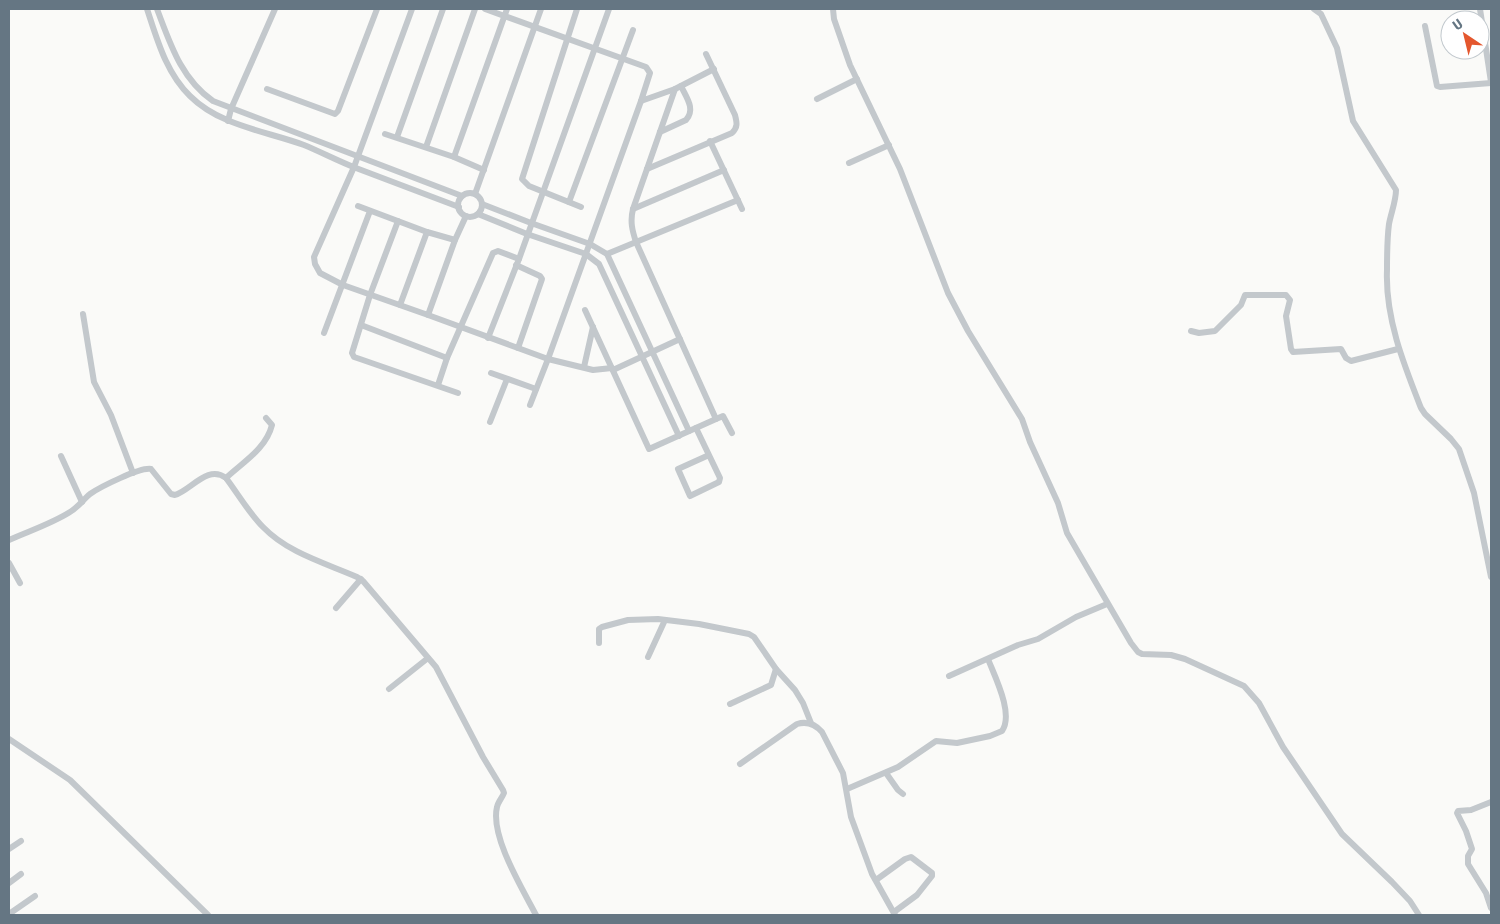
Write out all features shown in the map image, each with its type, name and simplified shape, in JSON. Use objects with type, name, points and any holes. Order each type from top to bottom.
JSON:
[{"type":"street","points":[[147,9],[165,59],[180,85],[198,104],[228,121],[303,145],[354,167],[459,207]]},
{"type":"street","points":[[157,9],[175,55],[193,84],[202,94],[231,109],[462,196],[475,194],[482,204],[478,214]]},
{"type":"street","points":[[228,121],[231,109],[275,9]]},
{"type":"street","points":[[267,89],[334,114],[338,111],[377,9]]},
{"type":"street","points":[[412,9],[354,167],[314,257],[315,264],[320,273],[343,285],[428,314],[488,338],[548,359],[593,370],[612,368],[613,370],[680,339]]},
{"type":"street","points":[[397,137],[442,9]]},
{"type":"street","points":[[426,148],[475,9]]},
{"type":"street","points":[[485,9],[623,58],[646,67],[650,73],[590,244],[530,405]]},
{"type":"street","points":[[454,158],[507,9]]},
{"type":"street","points":[[475,194],[541,9]]},
{"type":"street","points":[[577,9],[522,179],[529,186],[581,207]]},
{"type":"street","points":[[488,338],[518,262],[609,9]]},
{"type":"street","points":[[833,9],[834,18],[850,65],[889,145],[956,309],[1022,419],[1030,442],[1058,503],[1067,533],[1130,643],[1138,652],[1171,655],[1186,659],[1244,686],[1259,703],[1283,747],[1342,834],[1392,882],[1410,901],[1419,915]]},
{"type":"street","points":[[1314,9],[1321,14],[1337,48],[1353,120],[1396,190],[1396,198],[1389,225],[1386,273],[1398,349],[1420,408],[1459,449],[1474,493],[1491,577]]},
{"type":"street","points":[[1425,26],[1437,86],[1491,82],[1480,9]]},
{"type":"street","points":[[569,202],[633,30]]},
{"type":"street","points":[[647,169],[732,133],[736,129],[738,124],[706,54]]},
{"type":"street","points":[[641,101],[678,87],[714,69]]},
{"type":"street","points":[[817,99],[857,79]]},
{"type":"street","points":[[678,87],[660,132],[631,219],[636,242],[716,419]]},
{"type":"street","points":[[660,132],[686,120],[689,116],[691,108],[678,87]]},
{"type":"street","points":[[385,134],[484,170]]},
{"type":"street","points":[[710,141],[742,209]]},
{"type":"street","points":[[849,163],[889,145]]},
{"type":"street","points":[[633,209],[724,170]]},
{"type":"street","points":[[462,196],[459,201],[459,207],[466,216],[478,214],[527,234],[586,254],[599,264],[679,436]]},
{"type":"street","points":[[607,254],[738,200]]},
{"type":"street","points":[[482,204],[590,244],[607,254],[652,351],[692,430],[709,455],[720,478],[719,482],[690,496],[678,469],[709,455]]},
{"type":"street","points":[[358,206],[427,232],[455,240]]},
{"type":"street","points":[[324,333],[370,211]]},
{"type":"street","points":[[428,314],[455,240],[466,216]]},
{"type":"street","points":[[398,221],[370,295],[352,353],[354,357],[458,393]]},
{"type":"street","points":[[400,305],[427,232]]},
{"type":"street","points":[[438,386],[447,358],[493,254],[498,251],[542,277],[518,348]]},
{"type":"street","points":[[1191,331],[1199,333],[1215,331],[1242,303],[1245,295],[1286,294],[1290,300],[1286,316],[1293,352],[1341,349],[1346,358],[1351,361],[1398,349]]},
{"type":"street","points":[[585,310],[649,449],[723,416],[732,433]]},
{"type":"street","points":[[83,314],[94,382],[111,415],[133,473]]},
{"type":"street","points":[[361,325],[447,358]]},
{"type":"street","points":[[584,367],[593,327]]},
{"type":"street","points":[[491,374],[536,389]]},
{"type":"street","points":[[490,422],[507,379]]},
{"type":"street","points":[[226,478],[256,453],[264,442],[272,425],[266,418]]},
{"type":"street","points":[[61,456],[82,502]]},
{"type":"street","points":[[9,540],[58,519],[72,511],[93,492],[148,468],[151,469],[171,494],[175,495],[196,481],[214,473],[221,474],[226,478],[261,526],[273,536],[297,552],[361,579],[428,658],[439,674],[483,757],[503,790],[502,797],[497,804],[497,829],[502,844],[536,915]]},
{"type":"street","points":[[9,563],[20,583]]},
{"type":"street","points":[[336,608],[361,579]]},
{"type":"street","points":[[949,676],[1038,638],[1107,604]]},
{"type":"street","points":[[599,643],[599,629],[604,625],[628,620],[665,620],[750,634],[754,637],[776,669],[795,690],[811,723],[822,732],[844,773],[854,826],[876,880],[895,914],[917,895],[932,876],[932,873],[910,857],[905,858],[876,880]]},
{"type":"street","points":[[648,657],[665,620]]},
{"type":"street","points":[[389,689],[428,658]]},
{"type":"street","points":[[847,789],[912,758],[936,741],[957,743],[994,735],[1002,731],[1006,721],[1005,708],[988,659]]},
{"type":"street","points":[[730,704],[771,685],[776,669]]},
{"type":"street","points":[[740,764],[797,724],[803,722],[811,723]]},
{"type":"street","points":[[9,739],[74,783],[208,915]]},
{"type":"street","points":[[886,772],[898,790],[903,794]]},
{"type":"street","points":[[1491,802],[1471,810],[1458,811],[1457,813],[1466,830],[1472,849],[1468,856],[1468,864],[1486,893],[1491,908]]},
{"type":"street","points":[[9,849],[21,841]]},
{"type":"street","points":[[9,883],[21,874]]},
{"type":"street","points":[[9,914],[34,896]]}]
